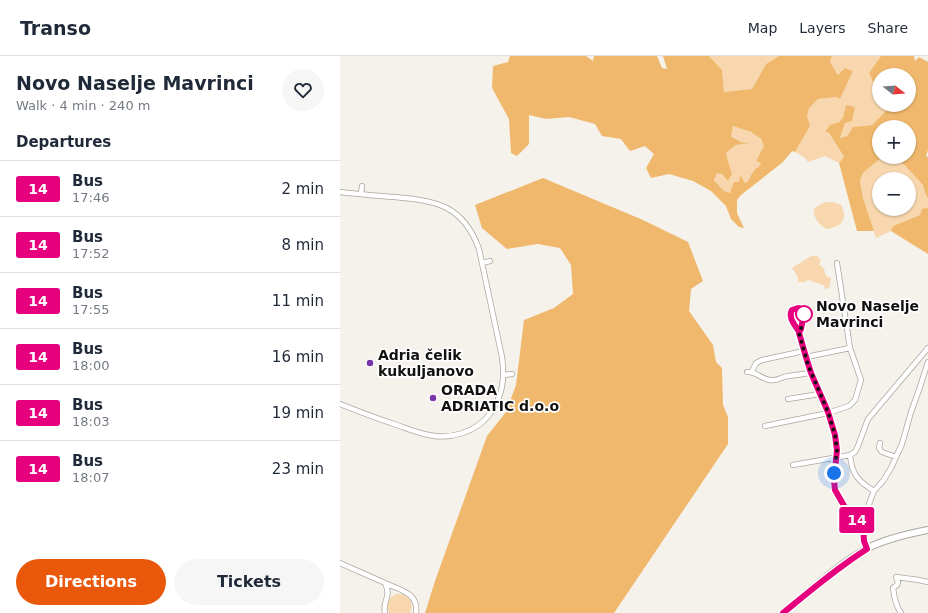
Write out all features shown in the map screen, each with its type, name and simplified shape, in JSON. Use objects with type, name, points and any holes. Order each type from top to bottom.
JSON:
[{"type":"main road","points":[[783,613],[840,567],[867,549],[900,536],[928,530]]},
{"type":"street","points":[[361,194],[362,186]]},
{"type":"street","points":[[340,192],[425,201],[438,204],[450,210],[462,220],[472,233],[479,249],[502,357],[504,374],[498,402],[487,417],[468,431],[454,435],[430,436],[340,404]]},
{"type":"street","points":[[482,263],[490,261]]},
{"type":"street","points":[[764,426],[849,406],[855,400],[861,380],[850,348],[837,264]]},
{"type":"street","points":[[799,333],[804,314],[802,309],[798,308],[792,310],[790,317],[799,333],[811,373],[828,412],[835,435],[837,450],[834,480],[835,490],[852,519],[861,520],[864,525]]},
{"type":"street","points":[[806,357],[850,348]]},
{"type":"street","points":[[793,465],[850,455],[855,452],[868,419],[928,348]]},
{"type":"street","points":[[804,351],[762,360],[756,363],[749,372],[773,381],[785,376],[811,373]]},
{"type":"street","points":[[867,549],[864,541],[864,525],[867,510],[874,491],[883,481],[896,457],[905,435],[928,362]]},
{"type":"street","points":[[504,374],[512,374]]},
{"type":"street","points":[[788,399],[820,394]]},
{"type":"street","points":[[880,443],[879,448],[882,452],[896,457]]},
{"type":"street","points":[[850,455],[855,476],[874,491]]},
{"type":"street","points":[[340,563],[409,594],[416,602],[416,613]]},
{"type":"street","points":[[901,613],[896,604],[893,592],[893,588],[898,582],[896,577],[928,582]]},
{"type":"street","points":[[385,583],[388,588],[388,594],[384,606],[385,613]]},
{"type":"shaded area","points":[[510,56],[586,56],[593,61],[594,56],[657,56],[662,68],[667,69],[663,56],[709,56],[722,70],[724,92],[752,89],[766,64],[779,56],[832,56],[830,62],[838,75],[845,68],[853,71],[840,99],[836,97],[818,99],[809,108],[807,116],[810,126],[795,152],[792,151],[783,162],[741,195],[737,200],[737,213],[744,228],[739,227],[731,219],[726,206],[711,191],[693,181],[669,174],[651,178],[646,168],[654,154],[645,146],[630,151],[621,139],[602,136],[595,124],[569,117],[546,119],[529,115],[529,144],[517,156],[511,153],[509,119],[492,88],[493,66],[508,62]],"holes":[[[733,126],[751,132],[761,139],[764,146],[756,161],[761,163],[748,181],[745,183],[740,175],[739,182],[734,182],[730,193],[724,191],[714,180],[717,173],[722,174],[728,181],[732,174],[726,153],[736,145],[750,143],[741,142],[731,136]]]},
{"type":"shaded area","points":[[709,56],[779,56],[766,64],[752,89],[724,92],[722,70]]},
{"type":"shaded area","points":[[832,56],[881,56],[869,73],[872,79],[872,112],[885,112],[877,120],[872,120],[872,125],[853,127],[847,136],[840,138],[845,123],[855,107],[846,105],[843,117],[839,122],[831,125],[825,132],[829,133],[844,158],[839,163],[825,156],[808,162],[805,158],[795,152],[810,126],[806,116],[809,108],[818,99],[836,97],[840,99],[853,71],[845,68],[838,75],[830,62]]},
{"type":"shaded area","points":[[881,56],[914,56],[915,61],[919,57],[928,62],[928,150],[926,156],[928,157],[928,198],[923,185],[916,177],[916,172],[911,172],[904,164],[916,164],[916,120],[877,120],[885,112],[916,112],[916,68],[873,68]]},
{"type":"shaded area","points":[[872,69],[872,80],[869,73]]},
{"type":"shaded area","points":[[846,105],[855,107],[852,121],[845,123],[840,138],[847,136],[853,127],[872,125],[872,164],[874,164],[863,173],[860,181],[863,198],[874,231],[857,231],[839,163],[844,157],[829,133],[825,132],[830,125],[839,122],[843,117]]},
{"type":"shaded area","points":[[733,126],[756,135],[764,146],[756,161],[761,163],[758,168],[756,168],[748,181],[745,183],[740,176],[739,183],[730,193],[724,191],[714,180],[717,172],[722,174],[728,180],[726,153],[736,145],[748,142],[741,142],[731,135]]},
{"type":"shaded area","points":[[874,164],[904,164],[911,172],[872,172],[872,216],[916,216],[916,177],[923,185],[928,198],[928,207],[920,215],[893,226],[891,231],[876,238],[863,198],[860,181],[863,173]]},
{"type":"shaded area","points":[[543,178],[643,220],[688,242],[703,281],[691,289],[689,311],[713,345],[716,362],[722,368],[723,405],[728,417],[728,444],[614,613],[425,613],[487,436],[506,412],[516,385],[524,320],[554,308],[573,294],[571,265],[560,248],[538,244],[507,249],[482,228],[475,205]]},
{"type":"shaded area","points":[[826,202],[833,202],[841,205],[844,219],[836,227],[826,229],[814,215],[814,209]]},
{"type":"shaded area","points":[[928,207],[928,254],[891,231],[893,226],[920,215],[922,209]]},
{"type":"shaded area","points":[[811,256],[817,256],[821,260],[819,265],[821,265],[824,269],[826,276],[831,278],[829,288],[825,289],[824,285],[808,280],[805,282],[798,282],[797,276],[792,268]]},
{"type":"shaded area","points":[[396,594],[404,595],[410,599],[412,605],[410,613],[389,613],[388,602]]},
{"type":"bus line","name":"14","points":[[783,613],[845,563],[867,549],[864,541],[863,523],[861,520],[851,518],[835,490],[834,480],[837,450],[835,435],[828,412],[811,373],[799,333],[804,314],[800,308],[792,310],[790,314],[790,317],[798,330]]},
{"type":"place","name":"Novo Naselje Mavrinci","points":[[804,314]]},
{"type":"place","name":"Adria čelik kukuljanovo","points":[[370,363]]},
{"type":"place","name":"ORADA ADRIATIC d.o.o","points":[[433,398]]},
{"type":"route","points":[[804,314],[799,333],[808,365],[828,412],[835,435],[837,450],[834,473]]}]
